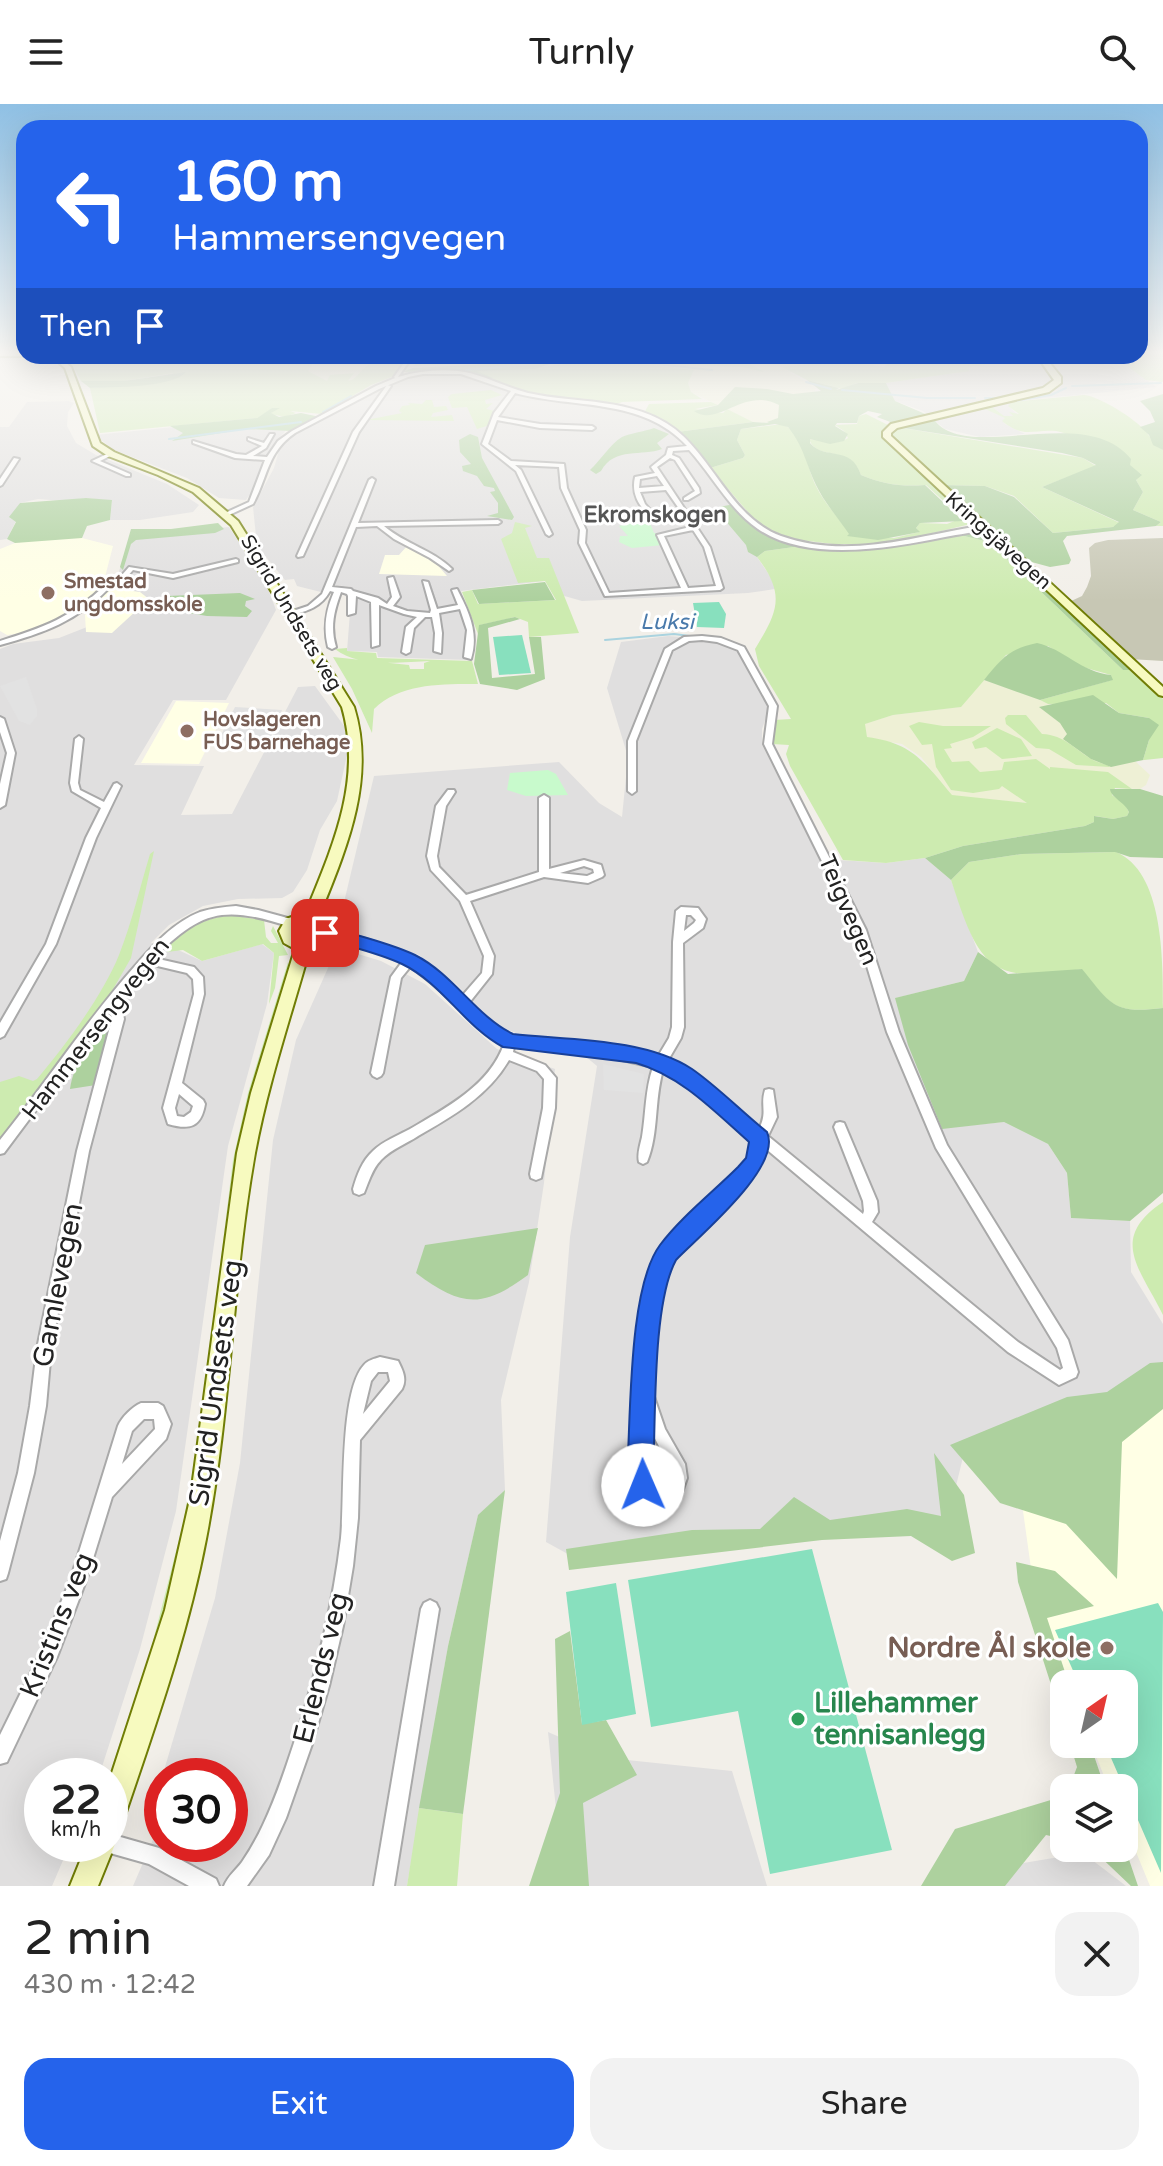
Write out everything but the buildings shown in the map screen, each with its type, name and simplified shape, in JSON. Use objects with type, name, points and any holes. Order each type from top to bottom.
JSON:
[{"type":"street","name":"Sigrid Undsets veg","points":[[91,435],[111,454],[184,484],[227,514],[239,528],[348,707],[355,724],[359,749],[354,790],[312,916]]},
{"type":"street","points":[[246,457],[265,445],[272,435]]},
{"type":"street","points":[[227,514],[251,503],[268,459],[289,435]]},
{"type":"street","points":[[300,556],[355,435]]},
{"type":"street","points":[[489,435],[485,444],[518,470],[549,534]]},
{"type":"street","points":[[677,435],[756,525],[784,539],[832,545],[891,545],[932,535],[984,528]]},
{"type":"street","name":"Kringsjåvegen","points":[[888,435],[889,440],[1163,693]]},
{"type":"street","points":[[250,439],[265,445]]},
{"type":"street","points":[[195,442],[246,457],[268,459]]},
{"type":"street","points":[[511,463],[563,466],[564,488],[583,530],[582,543],[607,595],[686,591],[722,586],[715,577],[707,547],[657,474],[655,465],[669,456],[670,449],[689,448]]},
{"type":"street","points":[[111,454],[95,461],[128,475]]},
{"type":"street","points":[[669,456],[677,459],[698,492],[686,499]]},
{"type":"street","points":[[0,484],[16,459]]},
{"type":"street","points":[[657,474],[639,475],[636,490],[640,501],[653,517],[685,515]]},
{"type":"street","points":[[291,613],[319,602],[327,589],[372,480]]},
{"type":"street","points":[[636,490],[665,488]]},
{"type":"street","points":[[354,525],[498,522]]},
{"type":"street","points":[[379,525],[402,541],[431,554],[449,569]]},
{"type":"street","points":[[686,591],[660,535],[694,528]]},
{"type":"street","points":[[0,643],[44,630],[74,616],[88,607],[107,586],[116,586],[131,568],[173,576],[236,561]]},
{"type":"street","points":[[389,606],[396,597],[391,578]]},
{"type":"street","points":[[425,582],[440,633],[438,651]]},
{"type":"street","points":[[327,589],[344,589],[422,617]]},
{"type":"street","points":[[344,589],[352,596],[351,613]]},
{"type":"street","points":[[332,647],[329,614],[344,589]]},
{"type":"street","points":[[455,590],[473,638],[468,657]]},
{"type":"street","points":[[375,600],[375,645]]},
{"type":"street","points":[[406,652],[410,627],[422,617],[462,607]]},
{"type":"street","name":"Teigvegen","points":[[632,791],[632,741],[669,649],[687,639],[702,638],[718,640],[741,649],[773,706],[768,744],[861,930],[893,1032],[942,1148],[1063,1345],[1071,1372],[1059,1378],[1013,1347],[865,1222]]},
{"type":"street","points":[[0,719],[11,753],[0,805]]},
{"type":"street","points":[[79,739],[76,791],[104,806]]},
{"type":"street","points":[[0,1033],[51,944],[104,806],[117,786]]},
{"type":"street","points":[[451,792],[441,806],[432,856],[434,868],[464,899],[489,956],[487,974],[462,1003]]},
{"type":"street","points":[[464,899],[544,874],[544,798]]},
{"type":"street","name":"Hammersengvegen","points":[[0,1149],[169,934],[203,914],[243,909],[291,923]]},
{"type":"street","points":[[312,916],[324,922],[325,933],[315,942],[304,944],[293,942],[287,936],[291,923],[312,916]]},
{"type":"street","points":[[325,933],[410,960],[462,1003],[509,1048],[541,1068],[550,1078],[549,1108],[536,1174]]},
{"type":"street","points":[[643,1158],[650,1137],[650,1108],[661,1062],[676,1040],[678,942]]},
{"type":"street","name":"Sigrid Undsets veg","points":[[128,1765],[159,1675],[195,1538],[213,1431],[241,1184],[251,1126],[304,944]]},
{"type":"street","points":[[147,960],[190,970],[198,977],[199,994],[177,1086]]},
{"type":"street","points":[[377,1073],[396,977],[410,960]]},
{"type":"street","name":"Gamlevegen","points":[[0,1573],[26,1473],[44,1349],[83,1151],[118,1019],[115,999]]},
{"type":"street","points":[[509,1048],[636,1055],[661,1062],[685,1075],[865,1222],[871,1212],[870,1201],[840,1127]]},
{"type":"street","points":[[359,1189],[364,1171],[378,1153],[457,1104],[488,1078],[509,1048]]},
{"type":"street","points":[[645,1392],[661,1437],[681,1470],[680,1480],[670,1494],[650,1493],[643,1485],[640,1474],[648,1334],[657,1272],[668,1252],[756,1161],[760,1139],[771,1117],[769,1094]]},
{"type":"street","name":"Kristins veg","points":[[0,1755],[48,1657],[79,1578],[126,1426],[141,1411],[158,1411],[164,1418],[164,1428],[159,1437],[106,1492]]},
{"type":"street","name":"Erlends veg","points":[[234,1886],[253,1863],[277,1818],[304,1741],[336,1626],[350,1526],[355,1435]]},
{"type":"street","points":[[384,1886],[430,1609]]},
{"type":"street","points":[[128,1849],[152,1855],[209,1886]]},
{"type":"street","points":[[84,1886],[94,1862]]},
{"type":"shaded area","points":[[0,435],[72,435],[76,443],[96,455],[167,484],[199,505],[193,512],[140,520],[110,520],[112,501],[38,499],[20,503],[10,518],[16,521],[7,539],[0,540]]},
{"type":"shaded area","points":[[95,435],[282,435],[266,455],[246,500],[219,498],[187,478],[114,450]]},
{"type":"shaded area","points":[[290,435],[673,435],[750,523],[776,539],[757,557],[774,582],[775,589],[582,601],[561,595],[552,580],[461,591],[476,636],[469,660],[378,657],[377,652],[347,651],[352,587],[335,585],[321,592],[297,586],[294,579],[285,580],[257,546],[253,507],[274,468],[280,447]]},
{"type":"shaded area","points":[[229,527],[267,586],[276,610],[226,700],[173,700],[134,765],[204,766],[181,815],[232,814],[298,687],[315,686],[347,730],[347,755],[337,801],[320,830],[307,870],[293,892],[282,898],[238,899],[203,906],[169,925],[151,943],[176,949],[202,961],[262,944],[274,953],[267,1004],[228,1146],[176,1511],[140,1649],[105,1758],[24,1758],[24,1862],[62,1862],[52,1886],[0,1886],[0,649],[13,644],[59,638],[87,627],[86,615],[116,581],[125,552],[137,536]]},
{"type":"shaded area","name":"Smestad ungdomsskole","points":[[82,538],[113,546],[104,581],[87,604],[67,618],[36,631],[7,635],[0,631],[0,549],[15,543]]},
{"type":"shaded area","points":[[1163,538],[1163,661],[1130,659],[1069,602],[1082,596],[1087,587],[1091,576],[1089,548],[1095,543]]},
{"type":"shaded area","points":[[407,546],[430,556],[447,576],[379,574],[385,555],[399,555]]},
{"type":"shaded area","points":[[106,591],[140,592],[149,599],[112,633],[86,632],[85,615]]},
{"type":"shaded area","points":[[668,636],[706,639],[733,647],[743,658],[769,709],[762,729],[762,745],[821,859],[886,863],[925,858],[951,880],[978,952],[964,981],[896,998],[942,1128],[1004,1122],[1048,1144],[1067,1173],[1071,1218],[1130,1221],[1131,1272],[1163,1324],[1163,1376],[965,1449],[946,1527],[575,1558],[546,1542],[570,1237],[597,1066],[568,1042],[523,1036],[494,1024],[456,984],[419,955],[352,933],[354,927],[345,898],[374,776],[559,762],[599,803],[622,817],[628,757],[607,688],[621,642]]},
{"type":"shaded area","points":[[26,677],[37,709],[37,716],[30,725],[19,721],[0,686]]},
{"type":"shaded area","points":[[984,680],[1034,697],[1062,711],[1135,761],[1150,775],[1146,785],[1140,789],[1115,788],[1028,803],[952,796],[921,757],[902,744],[867,738],[864,724],[893,715],[960,707]]},
{"type":"shaded area","name":"Hovslageren FUS barnehage","points":[[176,701],[229,703],[199,764],[141,763]]},
{"type":"shaded area","points":[[235,707],[282,710],[269,742],[219,739]]},
{"type":"shaded area","points":[[342,949],[381,961],[425,984],[497,1049],[555,1069],[544,1183],[529,1282],[501,1400],[505,1490],[478,1516],[448,1646],[407,1886],[133,1886],[144,1860],[248,1862],[248,1758],[168,1758],[215,1598],[240,1463],[273,1140],[296,1040],[332,959]]},
{"type":"shaded area","points":[[603,1064],[644,1074],[643,1093],[604,1090]]},
{"type":"shaded area","name":"Nordre Ål skole","points":[[1163,1404],[1163,1886],[1150,1886],[1138,1857],[1138,1774],[1103,1774],[1097,1758],[1138,1758],[1138,1670],[1061,1670],[1037,1611],[1016,1461]]},
{"type":"shaded area","points":[[548,1732],[608,1758],[732,1771],[767,1886],[564,1886]]},
{"type":"shaded area","points":[[1050,1859],[1050,1862],[1095,1862],[1126,1886],[973,1886],[988,1869]]},
{"type":"green space","points":[[180,435],[208,435],[172,441]]},
{"type":"green space","points":[[468,435],[478,437],[482,458],[514,517],[512,520],[487,516],[498,513],[498,503],[490,492],[495,491],[494,488],[484,486],[477,476],[463,471],[462,466],[471,464],[460,452],[459,440]]},
{"type":"green space","points":[[667,435],[657,443],[662,449],[621,455],[596,474],[590,470],[613,444],[622,437]]},
{"type":"green space","points":[[680,435],[739,435],[737,440],[745,455],[743,458],[710,468]]},
{"type":"green space","points":[[739,435],[795,435],[819,492],[850,534],[894,538],[919,532],[916,528],[920,523],[947,524],[962,518],[926,485],[892,484],[861,475],[850,460],[819,450],[809,439],[834,442],[848,438],[846,435],[885,435],[975,523],[886,544],[833,544],[792,539],[759,525],[710,468],[743,458],[745,455],[737,440]]},
{"type":"green space","points":[[794,435],[847,435],[844,441],[830,444],[810,439],[810,443],[823,451],[851,459],[861,475],[869,478],[908,486],[925,485],[963,521],[920,523],[916,528],[920,532],[878,540],[847,536],[849,534],[819,491]]},
{"type":"green space","points":[[891,435],[946,435],[1083,458],[1096,466],[1042,487],[1120,523],[1113,527],[1053,533],[1014,496],[985,486],[941,485],[892,440]]},
{"type":"green space","points":[[949,435],[1086,435],[1111,443],[1131,459],[1130,465],[1142,475],[1136,480],[1143,492],[1133,510],[1161,522],[1156,526],[1067,536],[1063,541],[1071,560],[1069,564],[1050,567],[1024,560],[941,485],[985,486],[1014,497],[1053,533],[1113,527],[1119,522],[1042,487],[1096,465],[1062,453]]},
{"type":"green space","points":[[1069,435],[1148,435],[1163,450],[1163,526],[1156,526],[1161,522],[1133,510],[1143,492],[1136,480],[1141,474]]},
{"type":"green space","points":[[1149,435],[1163,435],[1163,450],[1153,445]]},
{"type":"green space","points":[[86,498],[112,500],[110,520],[87,526],[82,538],[15,543],[7,539],[16,522],[9,517],[20,503]]},
{"type":"green space","points":[[734,504],[759,531],[797,544],[765,551],[757,557],[748,552],[746,545],[718,512],[719,507]]},
{"type":"green space","points":[[515,522],[532,526],[525,528],[537,558],[549,558],[579,633],[529,637],[528,622],[515,617],[480,625],[478,634],[462,592],[472,590],[478,604],[556,600],[545,581],[518,583],[501,539],[512,533]]},
{"type":"green space","points":[[633,522],[650,523],[654,533],[660,533],[658,536],[663,545],[632,548],[619,542],[620,536],[628,536],[619,526]]},
{"type":"green space","points":[[218,523],[224,529],[215,533],[136,540],[131,544],[123,570],[120,567],[131,529],[171,529]]},
{"type":"green space","points":[[952,533],[989,542],[1123,670],[1133,670],[1163,699],[1163,758],[1135,761],[1143,760],[1149,740],[1149,718],[1119,713],[1106,703],[1048,704],[1040,700],[1112,680],[1111,675],[1079,666],[1048,646],[1006,655],[961,707],[893,715],[865,724],[867,737],[907,749],[952,795],[1027,803],[1002,786],[973,793],[951,790],[936,767],[932,744],[922,745],[909,726],[919,722],[943,726],[991,726],[973,737],[950,744],[952,748],[944,749],[952,762],[969,761],[980,772],[1002,770],[1004,762],[1036,759],[1050,769],[1108,772],[1132,789],[1115,788],[1112,795],[1124,803],[1129,812],[1127,816],[1113,819],[1095,816],[1094,822],[1085,826],[963,846],[925,858],[886,863],[843,860],[790,766],[786,754],[789,745],[772,744],[774,720],[791,719],[759,666],[755,649],[776,603],[772,582],[757,557],[765,551],[797,544],[892,547]]},
{"type":"green space","points":[[952,533],[984,533],[996,542],[1133,670],[1123,670],[989,542]]},
{"type":"green space","points":[[545,582],[555,600],[479,604],[472,590]]},
{"type":"green space","points":[[240,593],[255,599],[246,601],[245,606],[252,611],[247,617],[207,616],[154,607],[159,598],[167,596]]},
{"type":"green space","points":[[719,602],[726,614],[724,628],[697,627],[693,603]]},
{"type":"green space","points":[[515,617],[520,619],[488,628],[492,678],[535,674],[529,637],[541,637],[545,679],[517,690],[480,684],[474,664],[479,625]]},
{"type":"green space","points":[[522,635],[531,673],[499,675],[493,637]]},
{"type":"green space","points":[[1037,643],[1091,670],[1111,675],[1113,680],[1040,700],[984,680],[1007,656],[1019,648]]},
{"type":"green space","points":[[347,648],[347,651],[376,653],[377,658],[472,661],[478,684],[423,687],[396,694],[374,709],[372,733],[333,657],[359,660],[335,649]],"holes":[[[430,661],[424,663],[424,669],[386,663],[407,662]]]},
{"type":"green space","points":[[1093,695],[1119,713],[1149,718],[1159,725],[1149,740],[1143,760],[1111,767],[1091,759],[1063,739],[1067,734],[1060,723],[1039,707]]},
{"type":"green space","points":[[1008,715],[1026,715],[1042,734],[1063,740],[1093,760],[1111,767],[1076,765],[1049,749],[1036,748],[1006,724]]},
{"type":"green space","points":[[997,728],[1021,739],[1032,756],[1002,759],[986,747],[975,749],[972,742]]},
{"type":"green space","points":[[548,770],[556,774],[568,795],[526,796],[507,790],[510,773]]},
{"type":"green space","points":[[1110,789],[1140,789],[1163,796],[1163,858],[1130,857],[1115,852],[1022,854],[969,862],[951,880],[925,858],[963,846],[1085,826],[1094,822],[1094,816],[1113,819],[1127,816],[1129,812]]},
{"type":"green space","points":[[154,851],[131,958],[112,991],[115,993],[0,1138],[0,1082],[19,1076],[33,1081],[37,1079],[82,1020],[119,955],[150,854]]},
{"type":"green space","points":[[1116,852],[1132,862],[1152,896],[1161,941],[1163,1008],[1123,1008],[1107,999],[1081,969],[1025,974],[1006,970],[991,962],[979,949],[969,931],[951,880],[969,862],[1022,854]]},
{"type":"green space","points":[[228,915],[264,920],[266,937],[271,943],[278,943],[271,931],[273,926],[288,955],[279,956],[275,988],[269,1004],[274,953],[263,944],[202,961],[183,950],[167,952],[184,931]]},
{"type":"green space","points":[[978,952],[1008,974],[1082,969],[1115,1005],[1134,1010],[1163,1008],[1163,1193],[1130,1221],[1071,1218],[1067,1173],[1048,1144],[1004,1122],[942,1129],[908,1045],[895,998],[964,981]]},
{"type":"green space","points":[[288,962],[286,986],[256,1071],[235,1160],[224,1235],[210,1387],[191,1503],[161,1624],[118,1758],[115,1758],[151,1649],[183,1524],[201,1423],[233,1160],[248,1093]]},
{"type":"green space","points":[[112,1025],[96,1085],[70,1089],[84,1052]]},
{"type":"green space","points":[[1163,1202],[1163,1315],[1138,1268],[1133,1242],[1146,1216]]},
{"type":"green space","points":[[538,1228],[528,1275],[497,1294],[472,1300],[459,1298],[416,1273],[425,1245]]},
{"type":"green space","points":[[1163,1362],[1163,1409],[1122,1442],[1117,1579],[1066,1524],[1000,1503],[950,1445],[1067,1397],[1107,1392],[1150,1363]]},
{"type":"green space","points":[[934,1453],[964,1495],[975,1553],[952,1561],[911,1536],[822,1540],[569,1570],[566,1549],[692,1530],[760,1529],[794,1497],[830,1520],[907,1509],[941,1516]]},
{"type":"green space","points":[[505,1490],[463,1814],[419,1808],[448,1646],[478,1515]]},
{"type":"green space","name":"Lillehammer tennisanlegg","points":[[812,1549],[892,1850],[770,1874],[738,1711],[651,1727],[628,1580]]},
{"type":"green space","points":[[1016,1562],[1055,1571],[1094,1606],[1047,1618],[1064,1670],[1050,1670],[1050,1681],[1018,1582]]},
{"type":"green space","points":[[616,1583],[636,1714],[582,1725],[566,1592]]},
{"type":"green space","name":"Nordre Ål skole","points":[[1158,1603],[1163,1612],[1161,1873],[1138,1820],[1138,1774],[1118,1774],[1111,1758],[1138,1758],[1138,1670],[1073,1670],[1055,1630]]},
{"type":"green space","points":[[570,1631],[582,1724],[606,1720],[637,1775],[583,1803],[589,1886],[529,1886],[560,1793],[555,1639]]},
{"type":"green space","points":[[1074,1758],[1095,1758],[1100,1774],[1074,1774],[1077,1767]]},
{"type":"green space","points":[[1050,1800],[1050,1836],[1046,1835],[1005,1886],[921,1886],[955,1829]]},
{"type":"green space","points":[[419,1808],[463,1814],[457,1886],[407,1886]]},
{"type":"green space","points":[[1106,1862],[1130,1862],[1138,1886],[1131,1886]]},
{"type":"waterway","points":[[169,439],[199,435]]},
{"type":"waterway","name":"Luksi","points":[[605,640],[674,634],[729,641]]},
{"type":"place","name":"Smestad ungdomsskole","points":[[48,593]]},
{"type":"place","name":"Hovslageren FUS barnehage","points":[[187,731]]},
{"type":"place","name":"Nordre Ål skole","points":[[1107,1648]]},
{"type":"place","name":"Lillehammer tennisanlegg","points":[[798,1719]]},
{"type":"district","name":"Ekromskogen","points":[[655,515]]},
{"type":"route","points":[[325,933],[371,945],[410,960],[446,987],[480,1022],[510,1042],[636,1055],[661,1062],[685,1075],[760,1139],[756,1161],[746,1174],[668,1252],[657,1272],[648,1334],[640,1474],[643,1485]]}]
